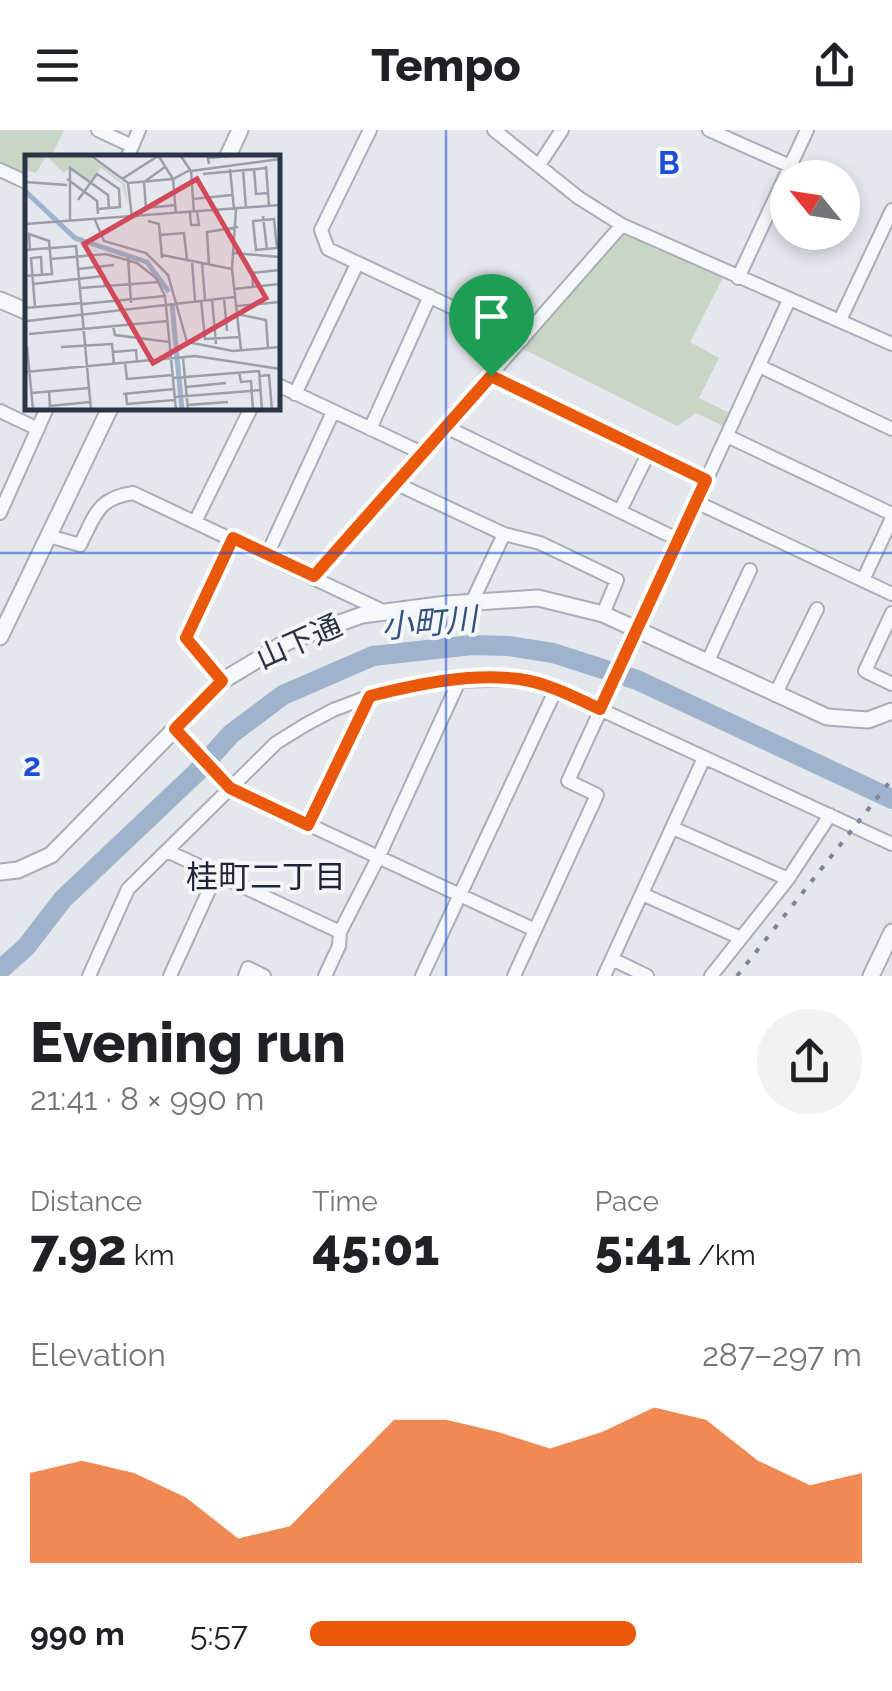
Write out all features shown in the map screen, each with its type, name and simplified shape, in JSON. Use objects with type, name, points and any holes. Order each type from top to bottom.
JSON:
[{"type":"street","points":[[98,130],[130,152],[139,130]]},
{"type":"street","points":[[229,155],[240,130]]},
{"type":"street","points":[[370,130],[322,230],[328,249],[522,340]]},
{"type":"street","points":[[494,130],[622,225],[892,344]]},
{"type":"street","points":[[539,165],[562,130]]},
{"type":"street","points":[[709,130],[776,160]]},
{"type":"street","points":[[793,160],[807,130]]},
{"type":"street","points":[[0,170],[25,181]]},
{"type":"street","points":[[738,278],[770,209]]},
{"type":"street","points":[[840,320],[892,210]]},
{"type":"street","points":[[314,576],[622,225]]},
{"type":"street","points":[[296,394],[357,264]]},
{"type":"street","points":[[370,430],[430,296]]},
{"type":"street","points":[[0,300],[25,311]]},
{"type":"street","points":[[514,976],[597,794],[568,781],[789,300]]},
{"type":"street","points":[[759,366],[892,429]]},
{"type":"street","points":[[491,376],[706,480]]},
{"type":"street","points":[[280,387],[422,453]]},
{"type":"street","points":[[0,512],[47,410]]},
{"type":"street","points":[[2,628],[109,410]]},
{"type":"street","points":[[196,520],[249,410]]},
{"type":"street","points":[[0,411],[38,428]]},
{"type":"street","points":[[267,555],[333,412]]},
{"type":"street","points":[[446,426],[679,540]]},
{"type":"street","points":[[726,436],[892,516],[863,580]]},
{"type":"street","points":[[620,511],[649,452]]},
{"type":"street","points":[[397,484],[504,534],[540,543],[617,580],[604,614]]},
{"type":"street","points":[[48,536],[80,545],[101,504],[114,495],[132,493],[385,612]]},
{"type":"street","points":[[696,502],[892,594]]},
{"type":"street","points":[[472,602],[504,534]]},
{"type":"street","points":[[222,681],[186,638],[233,538]]},
{"type":"street","points":[[707,663],[750,570]]},
{"type":"street","name":"山下通","points":[[0,872],[18,870],[51,855],[180,735],[222,681],[302,636],[362,615],[538,598],[604,614],[827,717],[868,720],[892,710]]},
{"type":"street","points":[[776,695],[817,608]]},
{"type":"street","points":[[892,613],[864,670],[892,684]]},
{"type":"street","points":[[325,976],[339,946],[340,932],[460,679]]},
{"type":"street","points":[[89,976],[128,889],[226,783],[276,743],[333,710],[424,682],[519,679],[556,689],[892,844]]},
{"type":"street","points":[[422,976],[556,689]]},
{"type":"street","points":[[308,825],[370,696]]},
{"type":"street","points":[[180,735],[226,783],[535,930]]},
{"type":"street","points":[[604,976],[704,758]]},
{"type":"street","points":[[711,976],[788,879],[830,815]]},
{"type":"street","points":[[673,828],[788,879]]},
{"type":"street","points":[[166,852],[340,932]]},
{"type":"street","points":[[170,976],[216,876]]},
{"type":"street","points":[[642,894],[741,938]]},
{"type":"street","points":[[872,976],[892,932]]},
{"type":"street","points":[[612,960],[647,976]]},
{"type":"street","points":[[244,976],[248,968],[264,976]]},
{"type":"green space","points":[[0,130],[64,130],[52,155],[25,155],[25,182],[0,170]]},
{"type":"green space","points":[[622,225],[726,272],[690,342],[719,358],[699,398],[736,416],[730,429],[696,413],[677,426],[517,346]]},
{"type":"waterway","name":"小町川","points":[[0,970],[26,947],[63,899],[196,773],[231,734],[283,695],[373,656],[472,645],[553,653],[637,680],[892,799]]},
{"type":"railway","points":[[737,976],[892,779]]},
{"type":"district","name":"桂町二丁目","points":[[266,877]]},
{"type":"route","points":[[491,376],[706,480],[600,709],[556,689],[519,679],[424,682],[370,696],[308,825],[230,788],[175,729],[222,681],[186,638],[233,538],[314,576],[491,376]]}]
